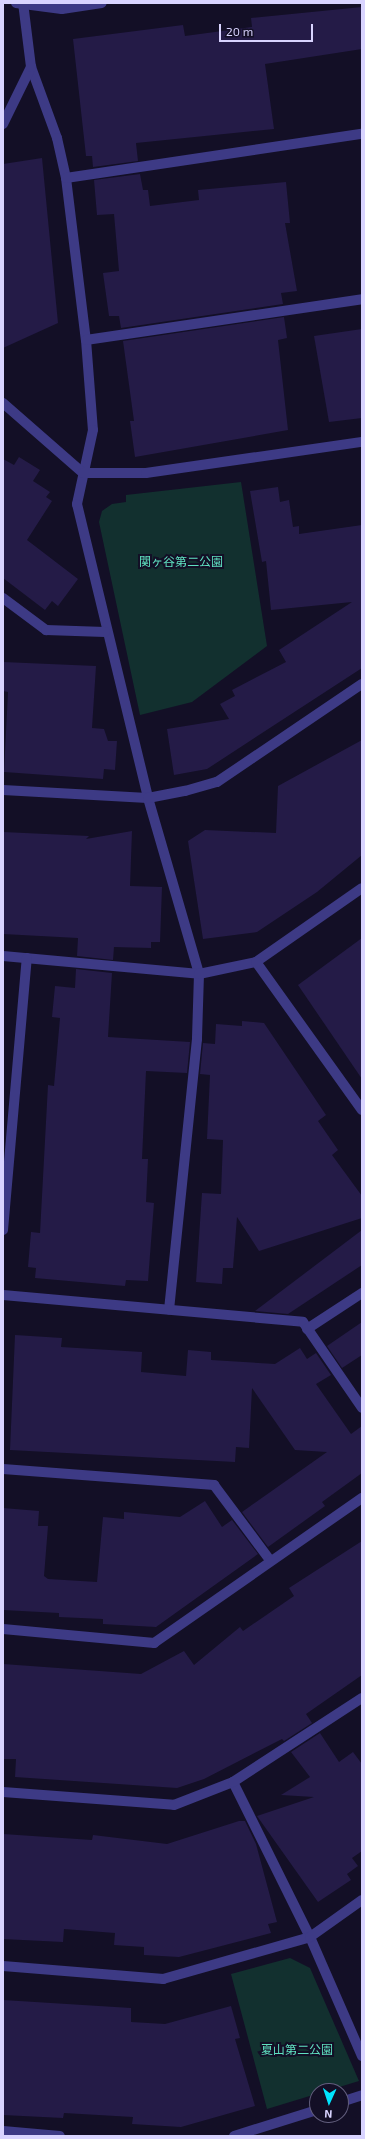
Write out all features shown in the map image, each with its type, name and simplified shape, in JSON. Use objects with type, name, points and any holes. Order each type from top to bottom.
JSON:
[{"type":"street","points":[[102,3],[62,9],[21,4],[31,67],[57,138],[66,178],[86,340],[93,430],[77,504],[105,632],[148,798],[199,974],[197,1038],[169,1310]]},
{"type":"street","points":[[3,124],[31,67]]},
{"type":"street","points":[[66,178],[362,134]]},
{"type":"street","points":[[86,340],[362,299]]},
{"type":"street","points":[[3,403],[83,473],[146,473],[362,442]]},
{"type":"street","points":[[3,598],[46,630],[105,632]]},
{"type":"street","points":[[3,790],[148,798],[217,782],[362,684]]},
{"type":"street","points":[[3,956],[199,974],[256,962],[362,888]]},
{"type":"street","points":[[3,1230],[8,1121],[27,958]]},
{"type":"street","points":[[256,962],[358,1097],[362,1110]]},
{"type":"street","points":[[307,1330],[362,1293]]},
{"type":"street","points":[[3,1295],[303,1322],[307,1330],[362,1408]]},
{"type":"street","points":[[3,1469],[214,1485],[270,1560]]},
{"type":"street","points":[[3,1629],[154,1643],[270,1560],[362,1498]]},
{"type":"street","points":[[3,1792],[174,1805],[233,1782],[362,1698]]},
{"type":"street","points":[[233,1782],[310,1937],[362,2056]]},
{"type":"street","points":[[3,1966],[163,1980],[310,1937],[362,1900]]},
{"type":"street","points":[[349,2099],[362,2095]]},
{"type":"street","points":[[234,2136],[309,2113]]},
{"type":"street","points":[[3,2131],[60,2136]]},
{"type":"green space","name":"関ヶ谷第二公園","points":[[241,482],[267,646],[192,702],[140,715],[99,522],[102,511],[112,504],[126,502],[126,495]]},
{"type":"green space","name":"夏山第二公園","points":[[290,1958],[310,1968],[359,2081],[349,2084],[309,2083],[309,2096],[267,2109],[231,1974]]},
{"type":"building","points":[[362,7],[362,49],[265,64],[274,129],[136,143],[138,161],[93,167],[92,156],[86,156],[73,39],[183,25],[185,36],[252,27],[251,18]]},
{"type":"building","points":[[42,158],[58,323],[3,348],[3,164]]},
{"type":"building","points":[[140,174],[143,190],[148,190],[150,206],[199,200],[198,190],[286,182],[290,223],[285,223],[297,291],[281,293],[283,304],[121,328],[119,316],[109,316],[103,273],[119,271],[114,214],[97,215],[94,180]]},
{"type":"building","points":[[284,317],[287,338],[278,340],[288,430],[135,457],[130,421],[134,421],[123,341]]},
{"type":"building","points":[[362,329],[362,418],[329,422],[314,336]]},
{"type":"building","points":[[19,457],[40,470],[33,481],[50,492],[46,497],[52,501],[27,540],[78,579],[58,606],[52,601],[45,610],[3,578],[3,459],[14,465]]},
{"type":"building","points":[[278,487],[280,502],[289,500],[293,527],[299,526],[299,534],[362,525],[362,668],[207,769],[174,775],[167,729],[229,719],[220,704],[235,696],[232,690],[286,662],[279,650],[352,602],[271,610],[266,561],[262,562],[250,491]]},
{"type":"building","points":[[3,662],[96,666],[92,728],[104,729],[108,741],[117,741],[115,770],[104,769],[103,779],[4,772],[8,692],[3,691]]},
{"type":"building","points":[[362,740],[362,855],[317,892],[257,932],[203,939],[188,841],[205,830],[276,833],[278,786]]},
{"type":"building","points":[[132,831],[130,886],[162,887],[160,942],[151,942],[151,948],[114,947],[113,960],[77,956],[78,938],[3,934],[3,832],[89,836],[86,839]]},
{"type":"building","points":[[362,938],[362,1079],[298,985]]},
{"type":"building","points":[[76,969],[112,973],[108,1037],[190,1042],[187,1073],[146,1071],[142,1159],[148,1159],[146,1202],[154,1203],[148,1281],[126,1280],[125,1286],[35,1278],[36,1268],[28,1267],[31,1232],[40,1233],[48,1085],[54,1086],[60,1018],[52,1017],[55,986],[75,988]]},
{"type":"building","points":[[242,1021],[264,1023],[326,1115],[318,1121],[338,1150],[332,1155],[362,1196],[362,1218],[259,1251],[237,1217],[233,1268],[223,1268],[222,1284],[196,1282],[202,1193],[221,1194],[223,1140],[207,1139],[210,1075],[200,1074],[203,1043],[215,1044],[216,1024],[242,1026]]},
{"type":"building","points":[[362,1230],[362,1265],[288,1314],[255,1311]]},
{"type":"building","points":[[362,1322],[362,1355],[342,1368],[327,1346]]},
{"type":"building","points":[[15,1335],[62,1338],[61,1347],[142,1352],[141,1372],[186,1376],[188,1350],[211,1352],[211,1360],[275,1364],[300,1348],[307,1359],[316,1353],[331,1375],[316,1384],[351,1434],[362,1426],[362,1473],[322,1502],[325,1506],[268,1547],[242,1512],[327,1452],[295,1450],[252,1388],[249,1448],[236,1447],[235,1462],[10,1450]]},
{"type":"building","points":[[205,1501],[222,1527],[232,1520],[258,1554],[156,1627],[103,1624],[103,1619],[59,1617],[59,1613],[3,1610],[3,1508],[39,1511],[38,1526],[48,1526],[44,1576],[48,1579],[97,1582],[103,1517],[124,1519],[124,1512],[180,1517]]},
{"type":"building","points":[[362,1541],[362,1675],[306,1714],[312,1723],[284,1741],[282,1739],[204,1779],[177,1788],[15,1777],[16,1759],[3,1759],[3,1664],[141,1674],[184,1651],[194,1665],[240,1627],[243,1631],[294,1596],[289,1588]]},
{"type":"building","points":[[320,1733],[339,1762],[353,1752],[362,1764],[362,1851],[352,1858],[358,1866],[347,1874],[351,1880],[318,1902],[257,1816],[314,1797],[281,1795],[310,1777],[291,1752]]},
{"type":"building","points":[[239,1821],[245,1821],[256,1844],[277,1922],[268,1924],[271,1933],[179,1957],[144,1955],[144,1947],[114,1945],[115,1933],[64,1929],[63,1942],[3,1939],[3,1834],[92,1840],[93,1835],[167,1844]]},
{"type":"building","points":[[3,2000],[131,2008],[131,2022],[165,2024],[231,2006],[240,2038],[235,2039],[255,2106],[181,2127],[132,2124],[133,2117],[64,2113],[63,2118],[3,2115]]}]
